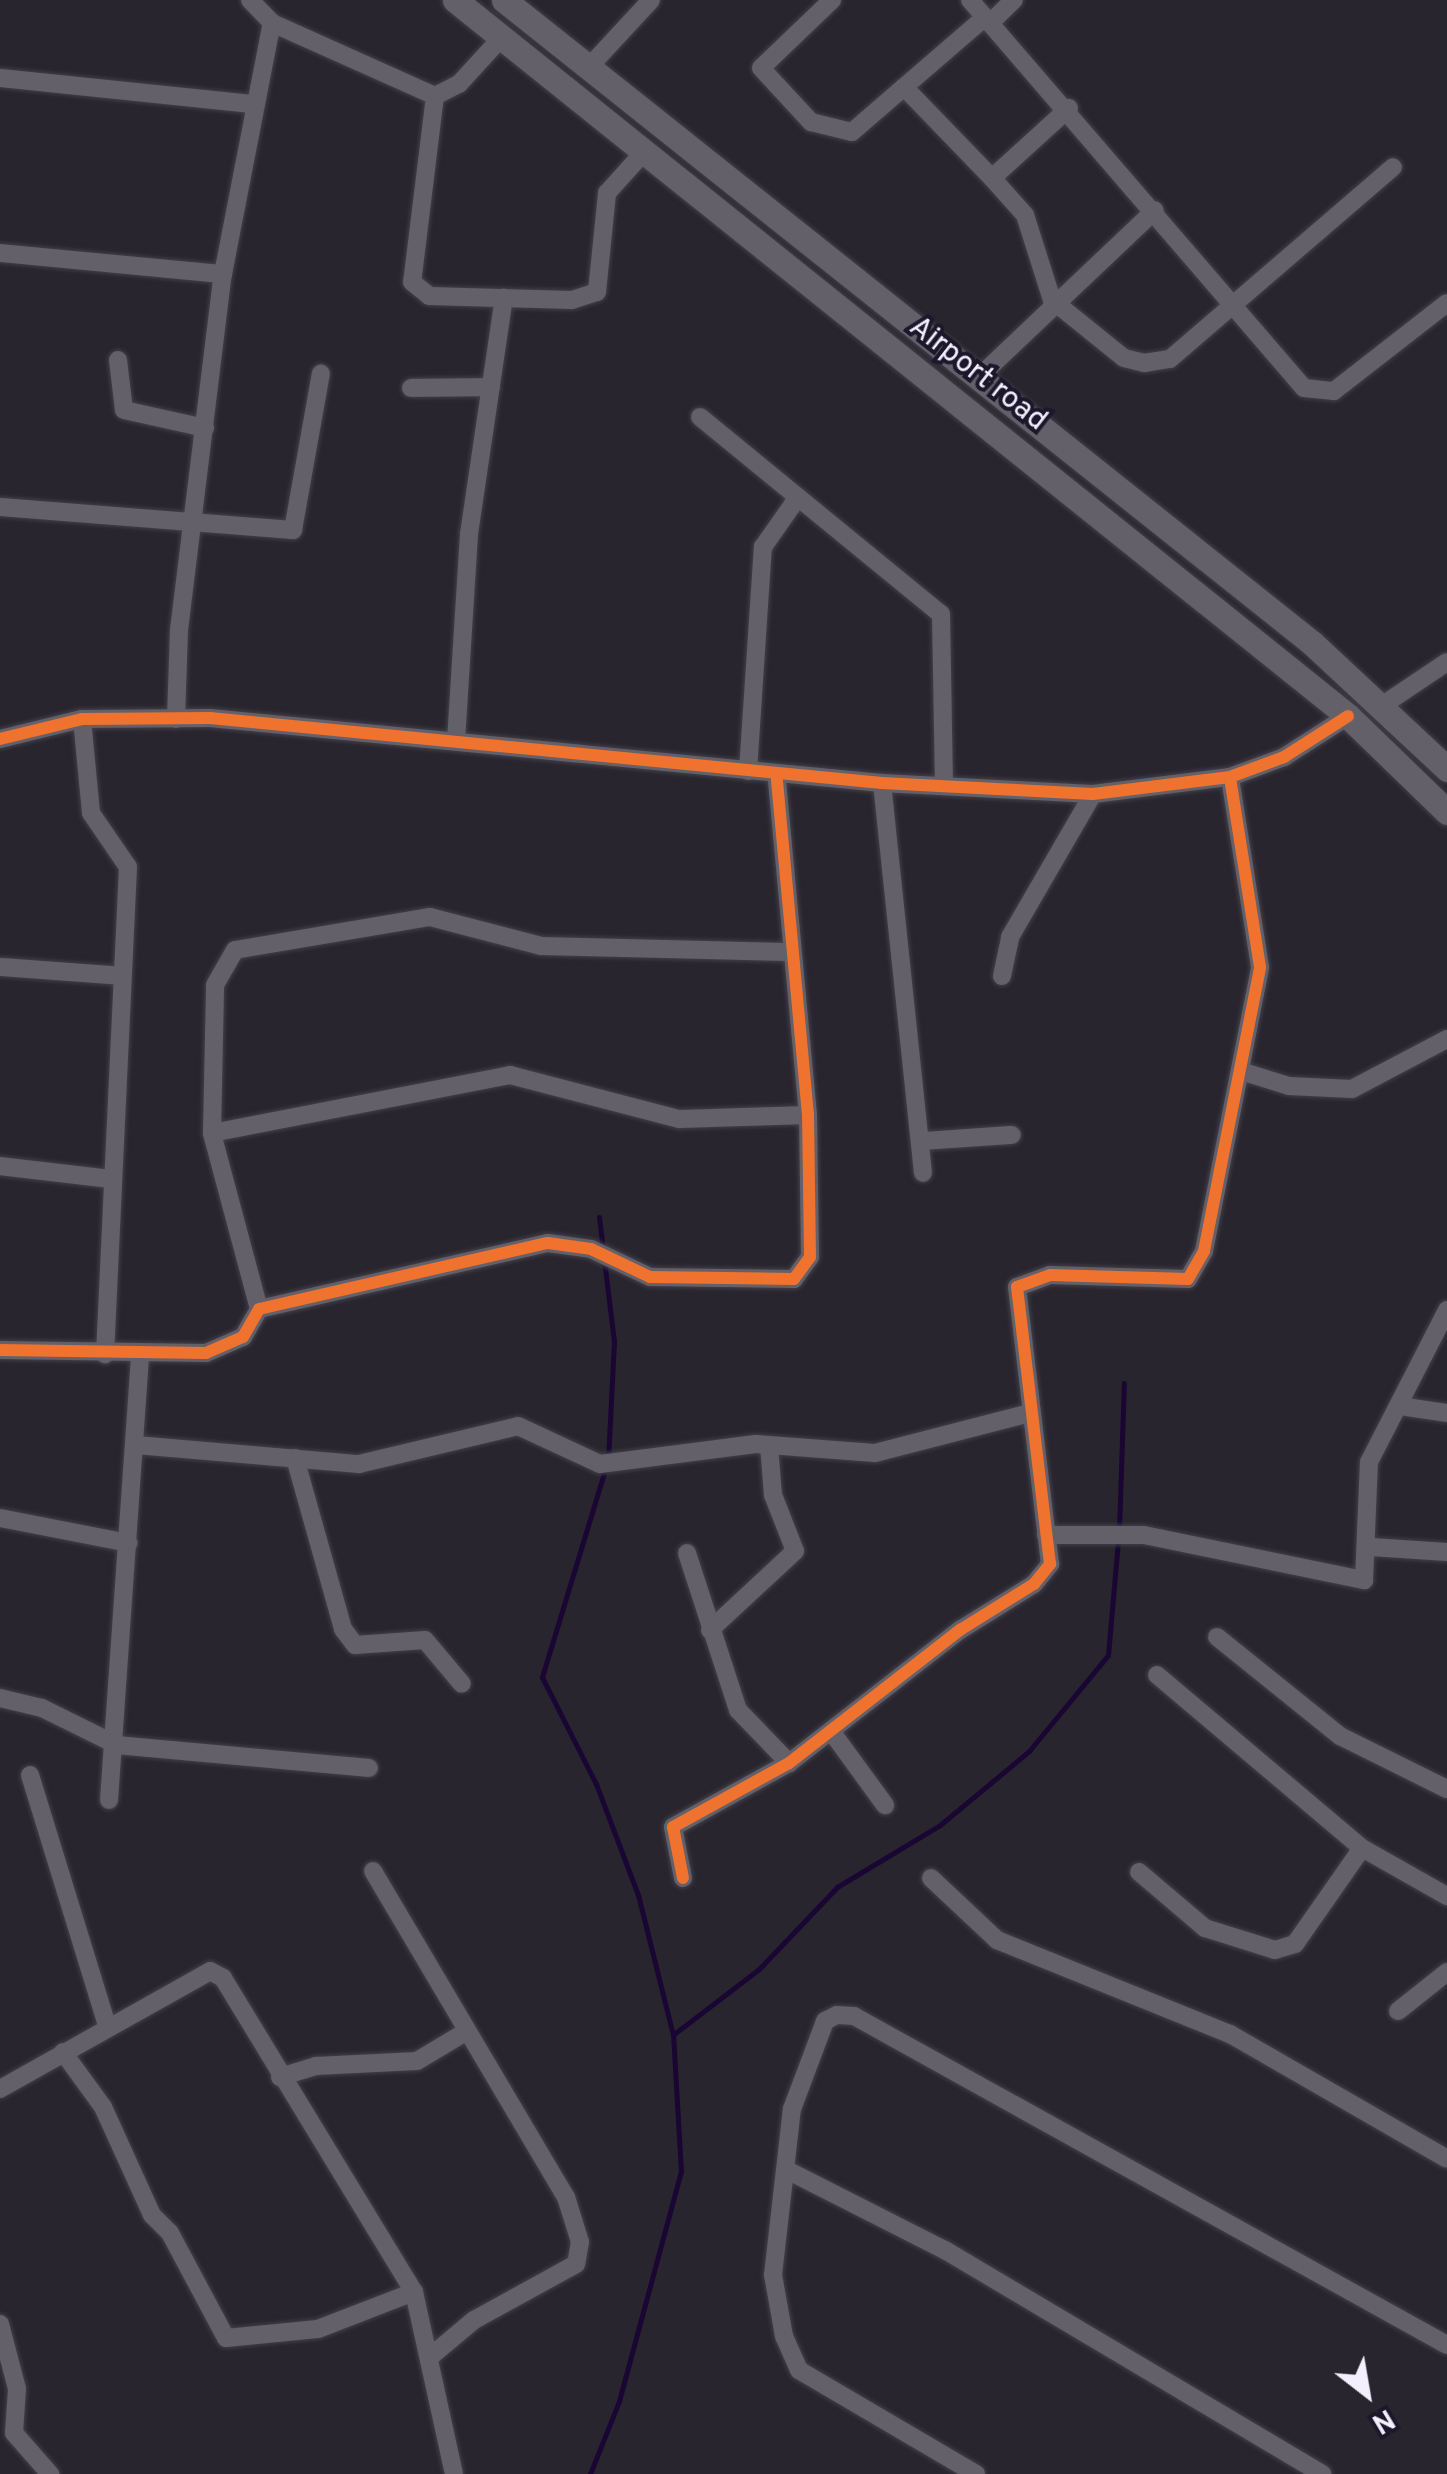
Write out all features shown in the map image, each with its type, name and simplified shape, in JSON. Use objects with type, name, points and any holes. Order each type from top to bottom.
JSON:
[{"type":"main road","name":"Airport road","points":[[456,0],[1348,716],[1447,812]]},
{"type":"main road","name":"Airport road","points":[[504,0],[1383,705],[1447,768]]},
{"type":"main road","points":[[1100,518],[1120,496]]},
{"type":"street","points":[[250,0],[272,23],[436,96]]},
{"type":"street","points":[[589,67],[651,0]]},
{"type":"street","points":[[832,0],[761,68],[774,88],[811,122],[852,132],[1014,0]]},
{"type":"street","points":[[970,0],[1069,108],[1304,388],[1334,390],[1447,303]]},
{"type":"street","points":[[176,719],[190,525],[223,274],[253,104],[272,23]]},
{"type":"street","points":[[436,96],[459,84],[501,38]]},
{"type":"street","points":[[0,78],[253,104]]},
{"type":"street","points":[[904,87],[1025,215],[1052,300],[1124,358],[1144,364],[1170,360],[1392,167]]},
{"type":"street","points":[[436,96],[412,282],[429,296],[572,300],[597,292],[607,193],[643,152]]},
{"type":"street","points":[[992,178],[1069,108]]},
{"type":"street","points":[[977,379],[1052,300],[1154,210]]},
{"type":"street","points":[[0,252],[223,274]]},
{"type":"street","points":[[456,742],[469,534],[504,298]]},
{"type":"street","points":[[118,360],[124,410],[205,428]]},
{"type":"street","points":[[0,508],[294,530],[320,372]]},
{"type":"street","points":[[411,388],[491,387]]},
{"type":"street","points":[[700,417],[941,614],[944,786]]},
{"type":"street","points":[[748,771],[763,547],[798,497]]},
{"type":"street","points":[[1383,705],[1447,662]]},
{"type":"street","points":[[5,731],[82,719],[176,719],[882,783],[1093,794],[1230,777],[1284,758],[1348,716]]},
{"type":"street","points":[[82,719],[91,812],[128,866],[110,1179],[105,1354]]},
{"type":"street","points":[[259,1309],[548,1242],[591,1249],[650,1276],[794,1279],[810,1257],[808,1115],[788,952],[776,772]]},
{"type":"street","points":[[682,1878],[673,1827],[789,1763],[960,1630],[1034,1584],[1050,1564],[1016,1287],[1050,1275],[1188,1279],[1212,1228],[1244,1072],[1260,967],[1230,777]]},
{"type":"street","points":[[882,783],[924,1141],[922,1173]]},
{"type":"street","points":[[1002,976],[1010,938],[1093,794]]},
{"type":"street","points":[[0,1350],[140,1354],[222,1348],[243,1337],[259,1309],[212,1133],[214,985],[235,950],[430,917],[541,946],[788,952]]},
{"type":"street","points":[[0,967],[122,976]]},
{"type":"street","points":[[1244,1072],[1289,1086],[1352,1088],[1447,1039]]},
{"type":"street","points":[[212,1133],[510,1075],[680,1119],[808,1115]]},
{"type":"street","points":[[924,1141],[1012,1135]]},
{"type":"street","points":[[0,1166],[110,1179]]},
{"type":"street","points":[[1046,1535],[1144,1535],[1364,1580],[1371,1548],[1369,1462],[1447,1310]]},
{"type":"street","points":[[109,1800],[118,1745],[140,1354]]},
{"type":"street","points":[[1399,1406],[1447,1414]]},
{"type":"street","points":[[136,1445],[359,1464],[518,1426],[600,1464],[768,1445],[876,1452],[1030,1413]]},
{"type":"street","points":[[710,1630],[795,1551],[773,1495],[768,1445]]},
{"type":"street","points":[[296,1458],[349,1638],[355,1646],[425,1640],[462,1684]]},
{"type":"street","points":[[0,1518],[129,1543]]},
{"type":"street","points":[[1371,1548],[1447,1552]]},
{"type":"street","points":[[687,1553],[738,1710],[789,1763]]},
{"type":"street","points":[[1216,1637],[1340,1736],[1447,1788]]},
{"type":"street","points":[[1158,1674],[1362,1848],[1447,1896]]},
{"type":"street","points":[[0,1698],[42,1708],[118,1745],[368,1768]]},
{"type":"street","points":[[831,1731],[885,1805]]},
{"type":"street","points":[[30,1775],[106,2026]]},
{"type":"street","points":[[1139,1872],[1205,1928],[1275,1950],[1295,1944],[1362,1848]]},
{"type":"street","points":[[373,1871],[464,2033],[566,2197],[580,2242],[576,2264],[474,2320],[430,2357]]},
{"type":"street","points":[[931,1878],[997,1940],[1230,2034],[1447,2159]]},
{"type":"street","points":[[0,2089],[106,2026],[216,1972],[280,2077],[329,2143],[414,2292],[454,2474]]},
{"type":"street","points":[[1398,2012],[1447,1972]]},
{"type":"street","points":[[976,2474],[791,2358],[773,2275],[792,2109],[824,2021],[854,2016],[1447,2345]]},
{"type":"street","points":[[280,2077],[316,2066],[417,2061],[464,2033]]},
{"type":"street","points":[[64,2052],[103,2107],[152,2215],[170,2233],[226,2338],[318,2328],[414,2292]]},
{"type":"street","points":[[787,2170],[944,2250],[1323,2474]]},
{"type":"street","points":[[0,2324],[16,2389],[14,2433],[50,2474]]},
{"type":"waterway","points":[[599,1217],[603,1249]]},
{"type":"waterway","points":[[604,1260],[614,1341],[608,1458]]},
{"type":"waterway","points":[[1119,1530],[1124,1383]]},
{"type":"waterway","points":[[590,2474],[619,2401],[681,2172],[673,2035],[638,1895],[596,1784],[542,1677],[605,1469]]},
{"type":"waterway","points":[[674,2034],[759,1969],[837,1887],[940,1825],[1029,1751],[1108,1655],[1118,1541]]},
{"type":"cycle path","points":[[0,739],[82,719],[210,718],[882,783],[1093,794],[1230,777],[1284,757],[1348,716]]},
{"type":"cycle path","points":[[0,1350],[206,1353],[243,1337],[259,1309],[548,1243],[591,1249],[650,1277],[794,1279],[810,1257],[808,1115],[776,773]]},
{"type":"cycle path","points":[[683,1878],[673,1827],[789,1763],[960,1630],[1034,1584],[1050,1564],[1017,1287],[1050,1275],[1188,1279],[1204,1251],[1260,967],[1230,777]]}]
